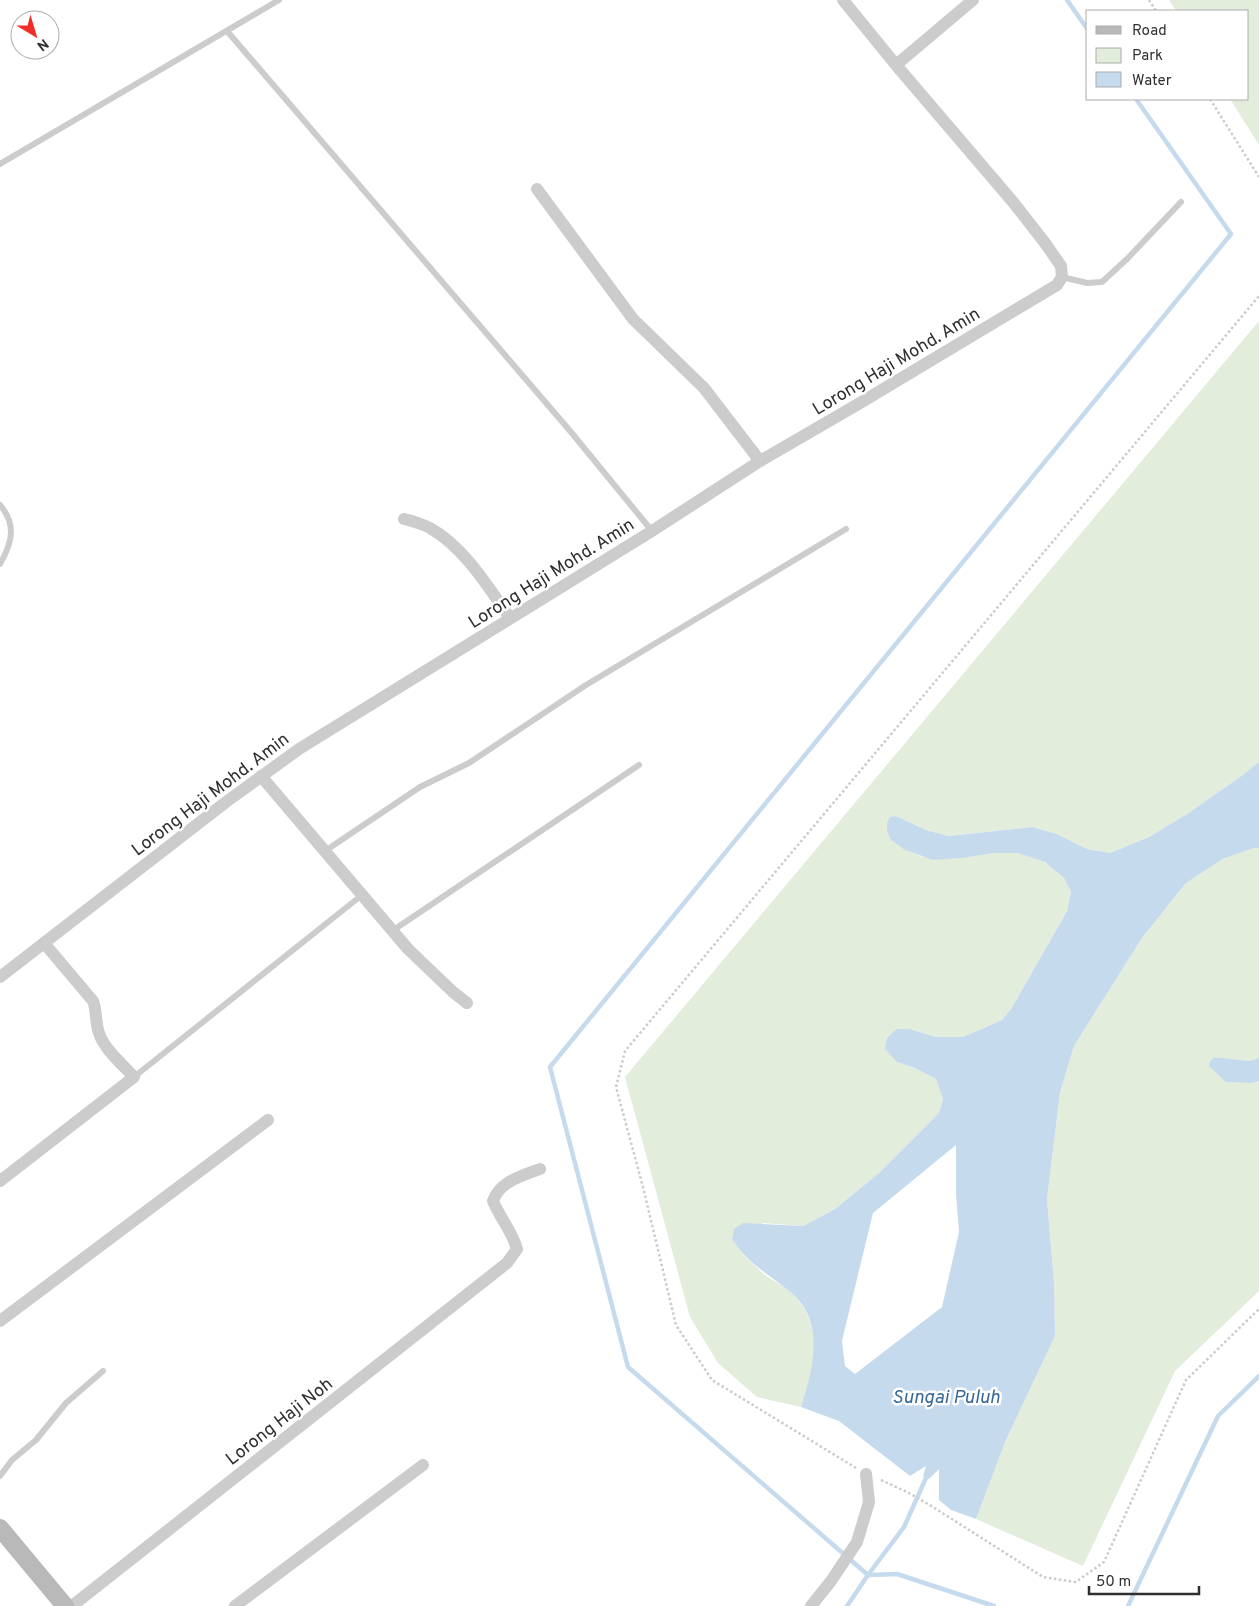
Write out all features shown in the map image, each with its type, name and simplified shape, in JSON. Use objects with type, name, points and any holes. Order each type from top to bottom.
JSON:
[{"type":"street","points":[[843,0],[1013,202],[1061,266],[1062,277]]},
{"type":"street","points":[[896,65],[973,0]]},
{"type":"street","points":[[537,189],[633,319],[704,388],[760,461]]},
{"type":"street","name":"Lorong Haji Mohd. Amin","points":[[0,977],[261,776],[299,749],[652,531],[760,461],[1057,284],[1062,277]]},
{"type":"street","points":[[404,519],[428,527],[444,537],[475,569],[510,618]]},
{"type":"street","points":[[261,776],[392,932],[453,992],[467,1003]]},
{"type":"street","points":[[0,1181],[134,1077],[104,1044],[98,1032],[96,1010],[93,1001],[44,943]]},
{"type":"street","points":[[0,1321],[268,1120]]},
{"type":"street","name":"Lorong Haji Noh","points":[[72,1606],[507,1263],[517,1249],[514,1237],[493,1201],[497,1191],[509,1181],[540,1169]]},
{"type":"street","points":[[235,1606],[423,1465]]},
{"type":"street","points":[[811,1606],[858,1542],[869,1502],[866,1474]]},
{"type":"street","points":[[1,1530],[65,1606]]},
{"type":"lane","points":[[0,164],[279,0]]},
{"type":"lane","points":[[227,31],[571,432],[652,531]]},
{"type":"lane","points":[[1062,277],[1087,282],[1102,282],[1127,259],[1181,202]]},
{"type":"lane","points":[[0,505],[6,512],[12,531],[7,551],[0,564]]},
{"type":"lane","points":[[325,851],[420,787],[469,763],[586,685],[846,529]]},
{"type":"lane","points":[[392,932],[639,765]]},
{"type":"lane","points":[[134,1077],[362,895]]},
{"type":"lane","points":[[0,1476],[12,1460],[36,1440],[66,1403],[104,1371]]},
{"type":"path","points":[[1211,100],[1259,177]]},
{"type":"path","points":[[1259,296],[625,1051],[616,1087],[643,1187],[676,1325],[712,1380],[866,1474],[907,1492],[933,1507],[1044,1577],[1076,1582],[1104,1562],[1186,1380],[1259,1309]]},
{"type":"green space","points":[[1169,0],[1259,0],[1259,145],[1231,100],[1249,100],[1249,10],[1175,10]]},
{"type":"green space","points":[[1259,321],[1259,762],[1187,814],[1149,837],[1110,853],[1087,849],[1057,834],[1032,827],[949,836],[926,830],[896,816],[887,823],[890,837],[902,847],[917,855],[945,859],[1003,852],[1024,854],[1037,859],[1060,873],[1067,883],[1071,892],[1067,911],[1011,1009],[1002,1020],[963,1037],[936,1037],[910,1029],[896,1029],[887,1038],[897,1062],[915,1068],[936,1079],[943,1099],[939,1113],[879,1173],[835,1209],[803,1226],[763,1223],[743,1254],[765,1275],[791,1292],[802,1305],[813,1333],[813,1362],[801,1407],[757,1397],[718,1363],[690,1317],[625,1077]]},
{"type":"green space","points":[[1259,848],[1259,1058],[1250,1061],[1214,1057],[1252,1083],[1259,1081],[1259,1291],[1175,1371],[1083,1566],[976,1519],[1006,1440],[1055,1336],[1054,1282],[1047,1199],[1060,1093],[1074,1046],[1142,938],[1186,883],[1223,859]]},
{"type":"water","name":"Sungai Puluh","points":[[1259,762],[1259,848],[1223,859],[1186,883],[1142,938],[1074,1046],[1060,1093],[1047,1199],[1054,1282],[1055,1336],[1006,1440],[976,1519],[951,1510],[939,1500],[939,1469],[929,1479],[923,1476],[926,1466],[910,1476],[839,1421],[801,1407],[810,1376],[814,1345],[808,1315],[800,1302],[788,1290],[752,1262],[732,1239],[734,1229],[743,1223],[803,1226],[835,1209],[879,1173],[939,1113],[943,1099],[936,1079],[915,1068],[897,1062],[885,1049],[887,1038],[896,1029],[910,1029],[936,1037],[963,1037],[1002,1020],[1011,1009],[1067,911],[1071,892],[1064,878],[1045,862],[1018,853],[993,853],[933,860],[905,850],[891,840],[887,831],[887,823],[890,817],[896,816],[926,830],[949,836],[1032,827],[1057,834],[1087,849],[1110,853],[1149,837],[1187,814]],"holes":[[[956,1145],[956,1194],[959,1232],[942,1307],[855,1374],[845,1366],[842,1341],[873,1213]]]},
{"type":"water","points":[[1214,1057],[1250,1061],[1259,1058],[1259,1081],[1252,1083],[1226,1082],[1209,1066],[1210,1061]]},
{"type":"waterway","points":[[1067,0],[1086,27]]},
{"type":"waterway","points":[[994,1606],[897,1574],[868,1575],[628,1367],[550,1067],[1231,234],[1137,100]]},
{"type":"waterway","points":[[1128,1606],[1218,1416],[1259,1376]]},
{"type":"waterway","points":[[847,1606],[904,1527],[926,1478]]}]
